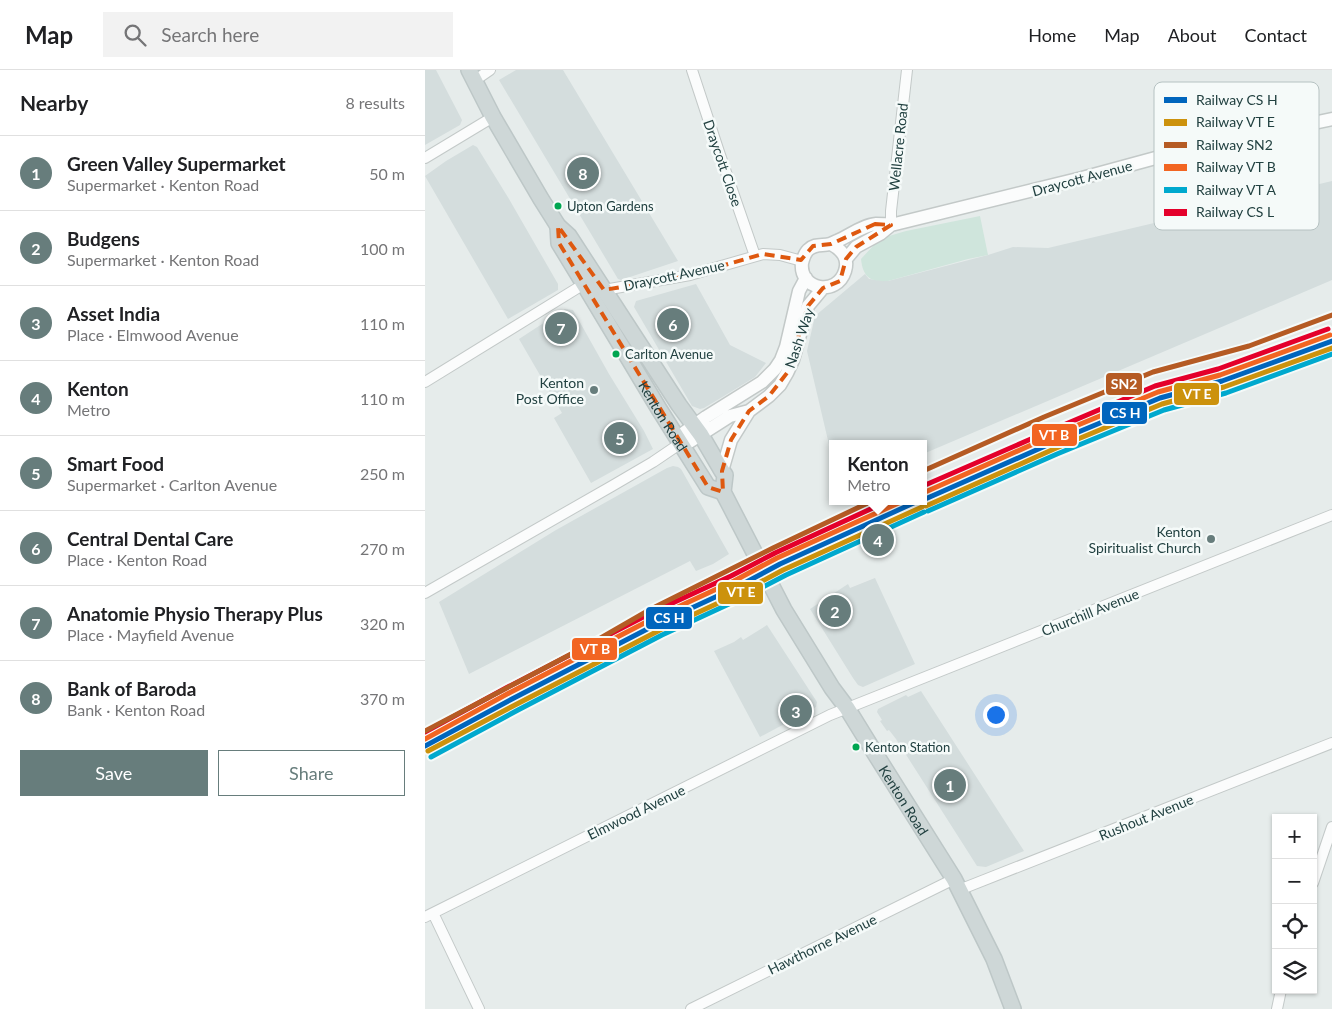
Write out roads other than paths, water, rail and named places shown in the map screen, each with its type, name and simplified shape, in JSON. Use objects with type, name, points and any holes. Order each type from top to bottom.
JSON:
[{"type":"main road","name":"Kenton Road","points":[[471,76],[493,117],[558,226],[569,236],[723,471],[725,475],[723,492],[784,610],[956,884],[994,959],[1013,1009]]},
{"type":"main road","name":"Kenton Road","points":[[558,226],[559,243],[659,410],[708,487],[723,492]]},
{"type":"street","points":[[471,76],[490,70]]},
{"type":"street","name":"Draycott Close","points":[[692,70],[755,256]]},
{"type":"street","name":"Wellacre Road","points":[[891,225],[907,70]]},
{"type":"street","points":[[425,158],[493,117]]},
{"type":"street","name":"Draycott Avenue","points":[[1319,121],[1332,118]]},
{"type":"street","name":"Draycott Avenue","points":[[604,290],[690,275],[755,256],[771,254],[803,261],[805,254],[813,246],[831,244],[866,226],[875,224],[891,225],[1154,158]]},
{"type":"street","name":"Draycott Avenue","points":[[846,259],[856,247],[891,225]]},
{"type":"street","points":[[803,261],[803,273],[813,285],[823,288],[835,285],[841,281],[846,259],[843,253],[831,244]]},
{"type":"street","name":"Nash Way","points":[[697,430],[761,382],[775,369],[786,348],[799,291],[806,278]]},
{"type":"street","points":[[425,382],[584,284]]},
{"type":"street","name":"Nash Way","points":[[697,430],[730,416],[749,411],[769,396],[780,384],[797,350],[808,306],[823,288]]},
{"type":"street","points":[[723,471],[731,440],[749,411]]},
{"type":"street","points":[[425,593],[653,462],[697,430]]},
{"type":"street","name":"Churchill Avenue","points":[[847,708],[1332,515]]},
{"type":"street","name":"Elmwood Avenue","points":[[429,914],[847,708]]},
{"type":"street","name":"Rushout Avenue","points":[[956,884],[1332,743]]},
{"type":"street","points":[[1317,871],[1332,827]]},
{"type":"street","name":"Hawthorne Avenue","points":[[691,1009],[956,884]]},
{"type":"street","points":[[429,914],[479,1009]]},
{"type":"street","points":[[1277,1009],[1280,994]]},
{"type":"street","points":[[710,999],[715,1009]]},
{"type":"rail line","name":"SN2","points":[[927,469],[1044,417],[1153,372],[1249,346],[1332,315]]},
{"type":"rail line","name":"SN2","points":[[425,731],[592,643],[651,609],[864,505]]},
{"type":"place","name":"Bank of Baroda","points":[[583,173]]},
{"type":"place","name":"Upton Gardens","points":[[558,206]]},
{"type":"place","name":"Central Dental Care","points":[[673,324]]},
{"type":"place","name":"Anatomie Physio Therapy Plus","points":[[561,328]]},
{"type":"place","name":"Carlton Avenue","points":[[616,354]]},
{"type":"place","name":"Kenton Post Office","points":[[594,390]]},
{"type":"place","name":"Smart Food","points":[[620,438]]},
{"type":"place","name":"Kenton Spiritualist Church","points":[[1211,539]]},
{"type":"place","name":"Kenton","points":[[878,540]]},
{"type":"place","name":"Budgens","points":[[835,611]]},
{"type":"place","name":"Asset India","points":[[796,711]]},
{"type":"place","name":"Kenton Station","points":[[856,747]]},
{"type":"place","name":"Green Valley Supermarket","points":[[950,785]]}]
